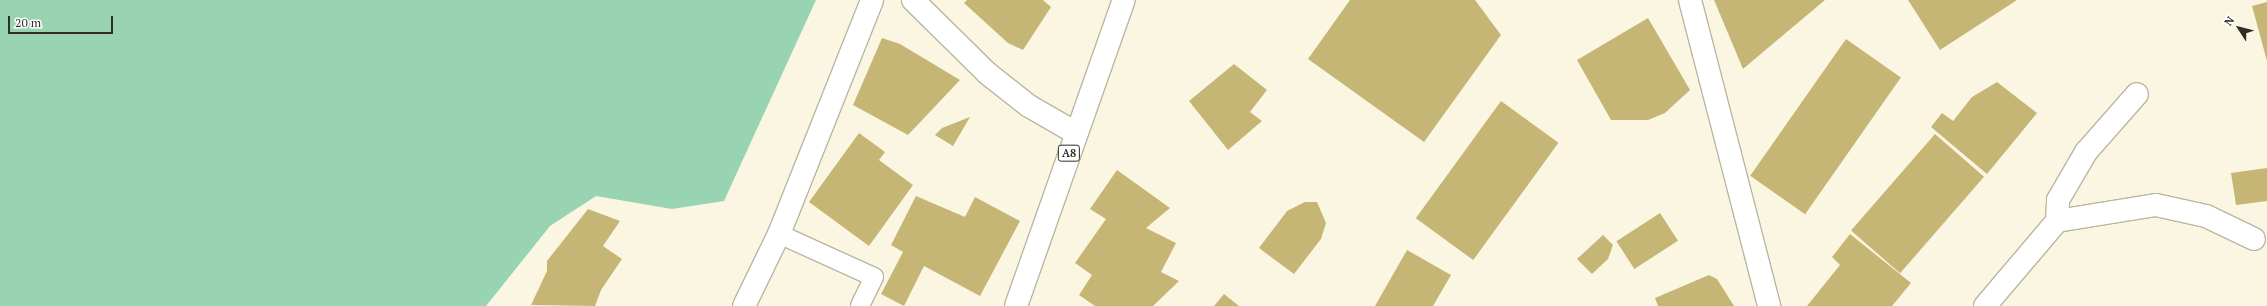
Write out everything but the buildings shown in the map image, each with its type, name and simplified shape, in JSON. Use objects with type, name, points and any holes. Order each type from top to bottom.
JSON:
[{"type":"main road","points":[[744,306],[779,234],[872,0]]},
{"type":"main road","points":[[913,0],[987,73],[1029,106],[1076,134]]},
{"type":"main road","name":"A8","points":[[1016,306],[1124,0]]},
{"type":"main road","points":[[1690,0],[1769,306]]},
{"type":"main road","points":[[1985,306],[2057,221],[2058,200],[2086,152],[2137,94]]},
{"type":"main road","points":[[2057,221],[2156,206],[2206,216],[2254,239]]},
{"type":"lane","points":[[779,234],[874,277],[860,306]]},
{"type":"green space","points":[[0,0],[816,0],[724,201],[672,209],[596,196],[550,226],[486,306],[0,306]]}]
